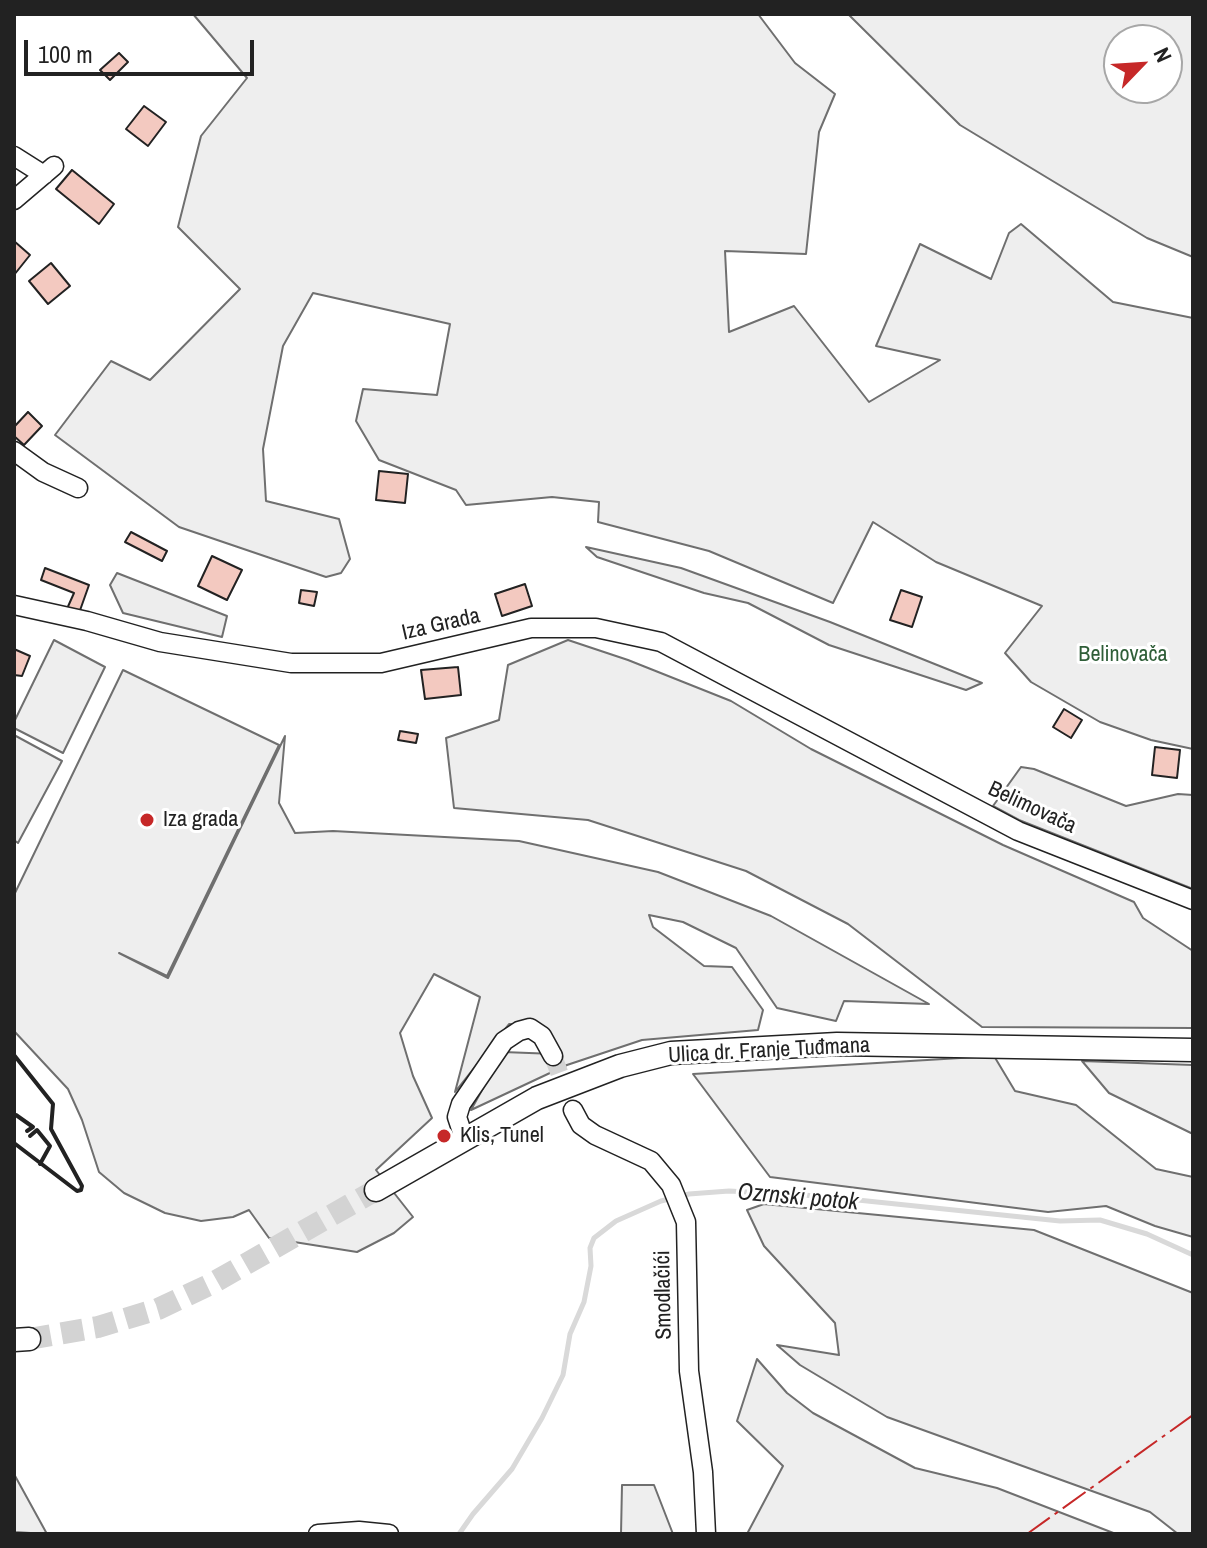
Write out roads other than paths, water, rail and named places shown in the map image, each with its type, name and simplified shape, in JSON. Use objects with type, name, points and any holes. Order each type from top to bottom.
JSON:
[{"type":"main road","name":"Ulica dr. Franje Tuđmana","points":[[376,1190],[537,1098],[620,1066],[671,1053],[837,1044],[1193,1050]]},
{"type":"street","points":[[14,156],[49,171],[14,200]]},
{"type":"street","points":[[14,451],[43,472],[78,488]]},
{"type":"street","name":"Iza Grada","points":[[14,605],[87,621],[160,642],[291,663],[381,663],[531,628],[596,628],[661,642],[857,745]]},
{"type":"street","name":"Belimovača","points":[[857,745],[1018,831],[1193,900]]},
{"type":"street","points":[[464,1138],[457,1117],[461,1104],[504,1041],[530,1028],[542,1036],[553,1056]]},
{"type":"street","name":"Smodlačići","points":[[573,1110],[581,1125],[595,1135],[651,1161],[671,1185],[686,1222],[689,1371],[703,1472],[706,1534]]},
{"type":"street","points":[[318,1534],[359,1531],[389,1534]]},
{"type":"waterway","name":"Ozrnski potok","points":[[459,1534],[512,1469],[563,1375],[570,1334],[584,1302],[591,1266],[590,1248],[594,1238],[616,1221],[661,1201],[689,1194],[729,1191],[819,1196],[1060,1221],[1100,1220],[1147,1234],[1193,1255]]},
{"type":"tunnel","points":[[553,1056],[573,1110]]},
{"type":"tunnel","points":[[29,1339],[98,1327],[158,1309],[209,1285],[376,1190]]},
{"type":"place","name":"Iza grada","points":[[147,820]]},
{"type":"place","name":"Klis, Tunel","points":[[444,1136]]},
{"type":"park label","name":"Belinovača","points":[[1123,655]]}]
